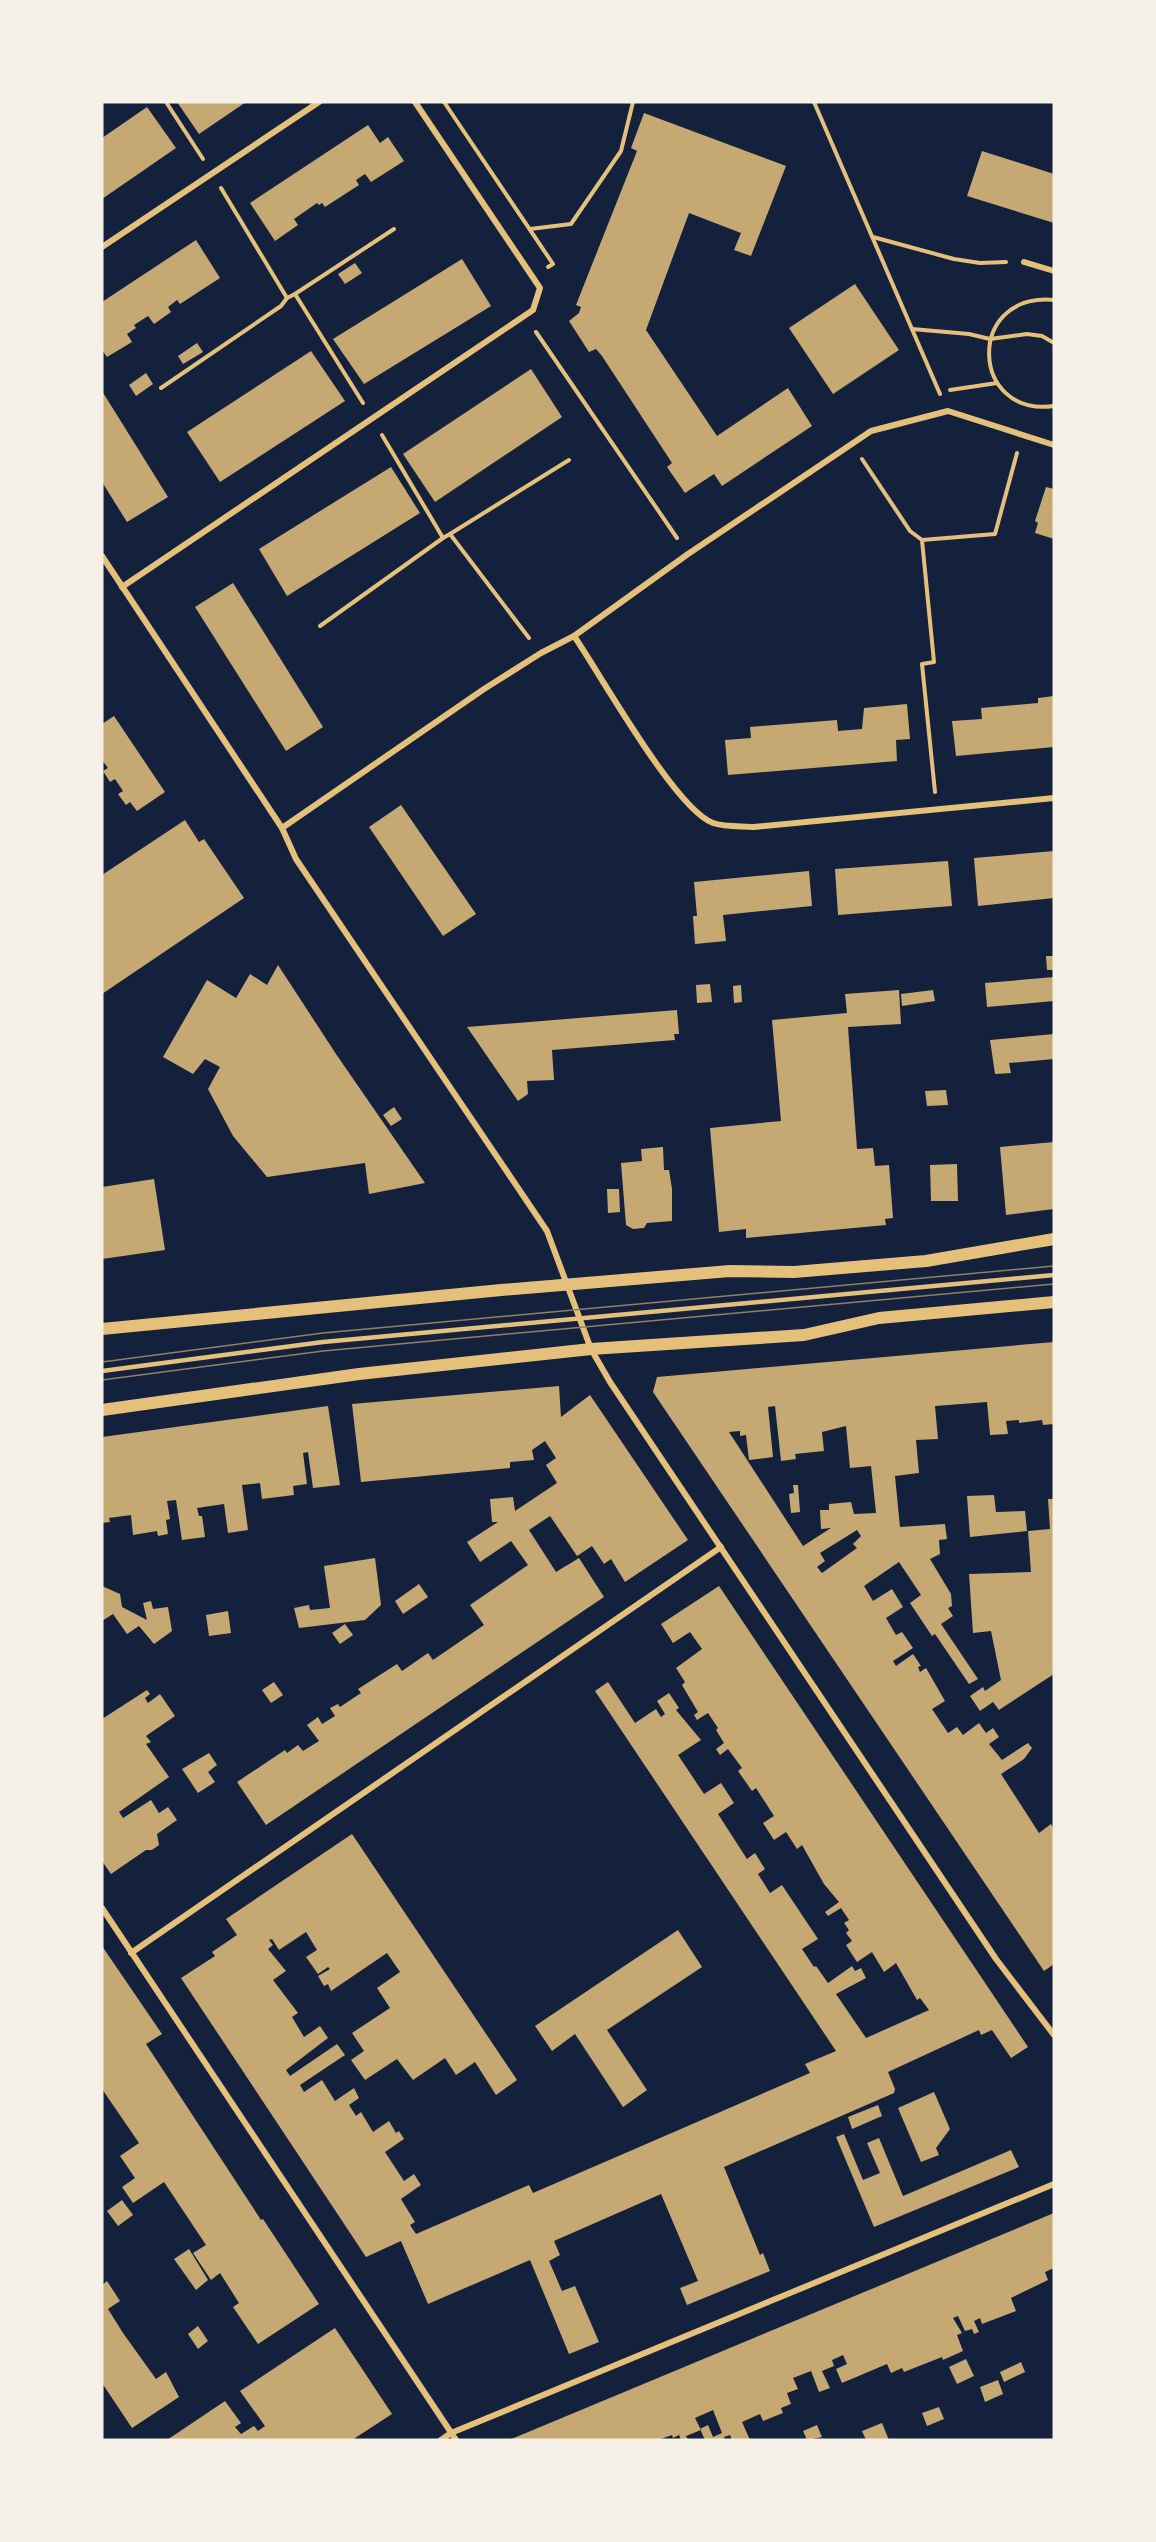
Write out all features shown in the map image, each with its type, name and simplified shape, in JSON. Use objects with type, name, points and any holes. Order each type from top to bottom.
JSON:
[{"type":"main road","points":[[102,1329],[729,1271],[794,1272],[926,1262],[1054,1239]]},
{"type":"main road","points":[[102,1410],[359,1374],[591,1349],[804,1335],[879,1318],[1054,1302]]},
{"type":"street","points":[[102,247],[319,102]]},
{"type":"street","points":[[122,587],[533,310],[540,288],[415,102]]},
{"type":"street","points":[[1024,262],[1054,271]]},
{"type":"street","points":[[282,828],[541,653],[572,637],[688,554],[871,431],[948,411],[1054,445]]},
{"type":"street","points":[[102,556],[282,828],[296,859],[547,1231],[591,1349],[630,1414],[996,1959],[1054,2035]]},
{"type":"street","points":[[572,637],[674,788],[686,803],[712,822],[754,827],[1054,798]]},
{"type":"street","points":[[132,1953],[721,1547]]},
{"type":"street","points":[[102,1908],[456,2440]]},
{"type":"street","points":[[441,2440],[451,2433],[1054,2184]]},
{"type":"lane","points":[[102,1371],[323,1342],[1054,1275]]},
{"type":"path","points":[[166,102],[213,174],[287,298]]},
{"type":"path","points":[[444,102],[553,264],[532,277]]},
{"type":"path","points":[[530,229],[571,224],[621,151],[633,102]]},
{"type":"path","points":[[814,102],[948,411]]},
{"type":"path","points":[[161,388],[281,306],[287,298],[394,229]]},
{"type":"path","points":[[872,237],[980,263],[1024,262]]},
{"type":"path","points":[[295,294],[372,417],[443,538]]},
{"type":"path","points":[[1054,300],[1028,301],[1016,306],[997,323],[990,339],[989,361],[997,383],[1007,395],[1031,407],[1054,406]]},
{"type":"path","points":[[525,316],[688,554]]},
{"type":"path","points":[[912,329],[969,334],[990,339],[1027,334],[1042,336],[1054,343]]},
{"type":"path","points":[[939,392],[997,383]]},
{"type":"path","points":[[852,444],[910,531],[922,540],[995,534],[1022,435]]},
{"type":"path","points":[[320,626],[443,538],[569,460]]},
{"type":"path","points":[[450,534],[541,653]]},
{"type":"path","points":[[922,540],[934,663],[922,664],[937,809]]},
{"type":"building","points":[[177,102],[246,102],[199,134]]},
{"type":"building","points":[[147,107],[176,148],[102,199],[102,138]]},
{"type":"building","points":[[644,113],[786,166],[751,256],[734,250],[741,233],[689,213],[646,330],[717,436],[788,388],[812,426],[722,486],[714,474],[685,493],[667,467],[672,463],[602,356],[596,349],[589,352],[569,321],[579,313],[581,307],[576,305],[637,151],[631,148]]},
{"type":"building","points":[[368,125],[380,143],[388,137],[404,161],[371,182],[365,174],[356,180],[359,185],[325,207],[322,203],[319,205],[317,203],[294,219],[298,225],[275,241],[250,203]]},
{"type":"building","points":[[982,151],[1054,174],[1054,223],[967,196]]},
{"type":"building","points":[[196,240],[220,278],[180,304],[177,300],[168,307],[171,312],[154,324],[148,316],[134,325],[136,328],[127,334],[132,342],[107,357],[102,350],[102,302]]},
{"type":"building","points":[[462,259],[491,306],[364,384],[333,339]]},
{"type":"building","points":[[355,263],[362,273],[345,284],[338,274]]},
{"type":"building","points":[[855,284],[899,350],[833,394],[789,328]]},
{"type":"building","points":[[197,343],[203,352],[183,364],[178,356]]},
{"type":"building","points":[[311,351],[345,401],[220,482],[187,432]]},
{"type":"building","points":[[531,369],[562,417],[435,502],[403,454]]},
{"type":"building","points":[[146,373],[153,384],[136,396],[129,385]]},
{"type":"building","points":[[102,391],[168,497],[127,522],[102,482]]},
{"type":"building","points":[[391,467],[420,513],[287,596],[259,549]]},
{"type":"building","points":[[1046,487],[1054,489],[1054,539],[1035,533],[1038,523],[1035,521]]},
{"type":"building","points":[[233,583],[323,727],[286,751],[195,607]]},
{"type":"building","points":[[1054,696],[1054,747],[956,756],[952,721],[982,719],[981,708],[1038,703],[1038,698]]},
{"type":"building","points":[[907,704],[910,739],[896,740],[897,761],[728,775],[725,740],[751,738],[750,727],[837,720],[838,731],[862,729],[864,708]]},
{"type":"building","points":[[114,716],[165,792],[137,811],[130,802],[126,805],[118,794],[123,791],[115,779],[110,782],[103,771],[108,768],[102,760],[102,724]]},
{"type":"building","points":[[401,805],[476,914],[443,936],[369,827]]},
{"type":"building","points":[[185,820],[199,842],[204,839],[244,898],[102,994],[102,875]]},
{"type":"building","points":[[1054,851],[1054,898],[978,906],[974,858]]},
{"type":"building","points":[[948,861],[952,906],[838,915],[835,869]]},
{"type":"building","points":[[809,871],[812,906],[723,915],[726,941],[695,944],[693,916],[697,916],[694,882]]},
{"type":"building","points":[[1046,956],[1054,956],[1054,970],[1047,970]]},
{"type":"building","points":[[278,965],[425,1183],[369,1194],[365,1163],[267,1177],[233,1136],[208,1089],[220,1067],[205,1059],[193,1074],[163,1057],[207,980],[236,998],[250,974],[267,985]]},
{"type":"building","points":[[1054,977],[1054,1001],[987,1007],[985,983]]},
{"type":"building","points":[[710,984],[712,1002],[697,1003],[696,985]]},
{"type":"building","points":[[741,985],[742,1002],[734,1003],[733,986]]},
{"type":"building","points":[[899,990],[901,1024],[848,1027],[857,1149],[873,1148],[875,1166],[889,1165],[893,1218],[885,1219],[886,1225],[746,1238],[746,1229],[719,1232],[710,1128],[781,1121],[772,1020],[847,1013],[845,994]]},
{"type":"building","points":[[933,990],[935,1001],[902,1006],[901,994]]},
{"type":"building","points":[[677,1010],[679,1034],[674,1034],[675,1040],[552,1050],[554,1080],[527,1081],[528,1094],[518,1101],[467,1027]]},
{"type":"building","points":[[1054,1034],[1054,1059],[1009,1063],[1011,1073],[995,1074],[990,1040]]},
{"type":"building","points":[[946,1090],[948,1105],[927,1106],[925,1091]]},
{"type":"building","points":[[394,1107],[402,1119],[391,1126],[383,1115]]},
{"type":"building","points":[[1054,1142],[1054,1209],[1006,1215],[1000,1147]]},
{"type":"building","points":[[663,1147],[664,1170],[669,1170],[672,1189],[672,1221],[647,1223],[644,1228],[633,1229],[626,1225],[621,1163],[642,1161],[641,1149]]},
{"type":"building","points":[[957,1164],[958,1201],[931,1201],[930,1165]]},
{"type":"building","points":[[154,1179],[165,1250],[102,1259],[102,1187]]},
{"type":"building","points":[[607,1189],[619,1189],[620,1212],[608,1213]]},
{"type":"building","points":[[1054,1342],[1054,1424],[1043,1425],[1042,1420],[1019,1423],[1019,1420],[1006,1421],[1008,1434],[990,1435],[987,1402],[935,1406],[938,1439],[916,1440],[919,1473],[895,1476],[900,1527],[945,1524],[947,1539],[939,1540],[940,1554],[930,1559],[951,1594],[952,1606],[948,1608],[953,1616],[941,1624],[978,1679],[969,1684],[935,1634],[932,1636],[910,1603],[921,1595],[899,1562],[864,1586],[873,1601],[892,1589],[903,1607],[886,1618],[896,1635],[902,1632],[913,1648],[893,1661],[896,1666],[913,1654],[921,1666],[918,1667],[920,1672],[926,1668],[945,1701],[932,1709],[948,1733],[957,1727],[963,1735],[979,1723],[986,1733],[993,1728],[999,1737],[989,1744],[1002,1760],[1028,1743],[1032,1748],[1024,1759],[1001,1774],[1039,1833],[1051,1824],[1054,1829],[1054,1964],[1044,1971],[653,1392],[657,1377]],"holes":[[[775,1406],[781,1461],[796,1459],[795,1454],[824,1451],[822,1432],[846,1426],[850,1468],[871,1466],[876,1513],[854,1514],[851,1502],[829,1504],[829,1510],[820,1510],[821,1529],[831,1528],[803,1546],[729,1432],[740,1431],[740,1436],[746,1435],[749,1460],[773,1457],[768,1407]],[[857,1530],[861,1536],[853,1544],[857,1548],[822,1573],[817,1567],[825,1561],[820,1553]]]},
{"type":"building","points":[[559,1386],[561,1417],[590,1395],[688,1540],[625,1582],[611,1559],[604,1564],[592,1546],[577,1556],[550,1516],[529,1530],[556,1572],[579,1558],[604,1597],[266,1825],[237,1782],[285,1750],[287,1753],[298,1745],[303,1751],[319,1741],[307,1725],[318,1717],[322,1724],[335,1716],[330,1708],[338,1704],[340,1707],[361,1693],[358,1689],[397,1664],[402,1671],[428,1653],[433,1660],[484,1625],[470,1605],[528,1565],[511,1541],[480,1562],[467,1542],[498,1522],[492,1522],[490,1499],[513,1497],[515,1511],[557,1483],[546,1465],[556,1458],[545,1441],[532,1450],[534,1460],[510,1462],[510,1468],[361,1482],[352,1404]]},
{"type":"building","points":[[328,1406],[340,1485],[313,1488],[308,1452],[303,1453],[307,1484],[293,1486],[294,1495],[262,1499],[260,1483],[242,1485],[248,1530],[228,1533],[224,1504],[197,1508],[199,1516],[202,1516],[205,1537],[182,1540],[176,1500],[167,1501],[170,1519],[166,1520],[168,1534],[158,1536],[157,1531],[133,1535],[131,1515],[109,1518],[110,1522],[102,1523],[102,1437]]},
{"type":"building","points":[[793,1485],[798,1485],[800,1512],[791,1513],[789,1494],[794,1493]]},
{"type":"building","points":[[994,1495],[996,1512],[1025,1511],[1027,1531],[970,1537],[967,1496]]},
{"type":"building","points":[[1048,1499],[1054,1499],[1054,1674],[999,1710],[993,1702],[980,1711],[970,1696],[983,1687],[985,1691],[1001,1680],[991,1631],[973,1633],[969,1574],[1031,1572],[1028,1531],[1050,1529]]},
{"type":"building","points":[[375,1558],[381,1605],[365,1620],[299,1628],[294,1608],[309,1605],[310,1610],[330,1608],[324,1566]]},
{"type":"building","points":[[419,1584],[428,1597],[403,1614],[395,1601]]},
{"type":"building","points":[[102,1586],[120,1594],[122,1607],[147,1620],[143,1603],[151,1601],[153,1609],[168,1607],[172,1631],[154,1644],[139,1626],[127,1634],[113,1614],[102,1621]]},
{"type":"building","points":[[719,1586],[1028,2047],[1011,2058],[992,2030],[981,2035],[979,2030],[888,2072],[895,2089],[894,2093],[724,2167],[760,2255],[763,2253],[770,2271],[687,2305],[680,2288],[698,2281],[661,2194],[554,2241],[560,2255],[549,2261],[562,2291],[575,2286],[599,2342],[569,2354],[530,2260],[428,2304],[401,2241],[366,2257],[181,1978],[215,1956],[212,1952],[237,1935],[226,1919],[352,1834],[517,2080],[496,2095],[475,2062],[456,2075],[445,2058],[413,2080],[397,2059],[365,2080],[351,2060],[364,2051],[352,2033],[390,2008],[377,1988],[400,1972],[387,1953],[331,1991],[328,1984],[324,1986],[318,1976],[330,1969],[328,1967],[318,1974],[306,1957],[317,1950],[306,1932],[279,1950],[272,1939],[269,1940],[273,1945],[268,1949],[286,1971],[273,1980],[298,2013],[292,2017],[304,2037],[320,2026],[328,2038],[286,2070],[290,2076],[337,2044],[345,2055],[300,2085],[304,2092],[322,2080],[335,2101],[354,2088],[359,2098],[349,2105],[356,2116],[361,2112],[373,2132],[389,2121],[396,2133],[399,2131],[404,2139],[385,2152],[404,2181],[414,2174],[421,2185],[401,2199],[415,2222],[410,2225],[416,2234],[529,2185],[533,2193],[810,2073],[805,2064],[836,2051],[595,1691],[608,1682],[635,1723],[656,1709],[661,1717],[665,1714],[657,1701],[669,1693],[679,1708],[676,1710],[701,1740],[678,1755],[704,1794],[721,1783],[734,1803],[718,1814],[747,1859],[755,1853],[765,1869],[758,1874],[770,1893],[782,1885],[818,1939],[802,1949],[814,1967],[816,1966],[828,1983],[852,1966],[855,1971],[861,1968],[866,1978],[836,1994],[866,2038],[929,2010],[920,1998],[917,2000],[896,1963],[884,1972],[872,1952],[857,1962],[846,1945],[852,1941],[846,1933],[849,1930],[844,1923],[849,1920],[841,1908],[828,1916],[825,1912],[839,1902],[824,1884],[802,1845],[797,1849],[786,1832],[774,1840],[763,1823],[774,1816],[756,1788],[752,1791],[738,1771],[742,1768],[728,1749],[720,1755],[716,1749],[724,1743],[716,1730],[718,1728],[708,1713],[697,1720],[694,1715],[698,1712],[682,1685],[685,1682],[676,1668],[702,1649],[690,1632],[673,1643],[661,1624]]},
{"type":"building","points":[[228,1611],[231,1633],[209,1636],[206,1615]]},
{"type":"building","points":[[345,1624],[353,1635],[340,1644],[332,1633]]},
{"type":"building","points":[[274,1682],[283,1695],[271,1703],[262,1690]]},
{"type":"building","points":[[147,1690],[150,1694],[145,1698],[148,1703],[160,1694],[175,1716],[146,1736],[151,1742],[146,1744],[169,1777],[119,1812],[123,1818],[151,1800],[159,1813],[168,1807],[177,1820],[157,1834],[159,1845],[152,1850],[146,1850],[111,1874],[102,1861],[102,1719]]},
{"type":"building","points":[[209,1753],[217,1765],[208,1772],[215,1782],[198,1793],[182,1769]]},
{"type":"building","points":[[678,1930],[702,1967],[607,2030],[647,2090],[623,2107],[575,2034],[552,2051],[535,2026]]},
{"type":"building","points":[[102,1946],[162,2034],[146,2044],[319,2304],[258,2344],[233,2307],[239,2303],[220,2273],[211,2280],[193,2253],[206,2245],[164,2182],[133,2203],[122,2187],[135,2178],[120,2156],[139,2143],[102,2089]]},
{"type":"building","points":[[934,2092],[950,2129],[936,2148],[939,2155],[921,2162],[898,2108]]},
{"type":"building","points":[[878,2105],[882,2116],[852,2129],[848,2117]]},
{"type":"building","points":[[844,2134],[863,2180],[880,2173],[867,2143],[879,2138],[903,2196],[1011,2150],[1019,2167],[874,2227],[836,2137]]},
{"type":"building","points":[[122,2200],[133,2215],[118,2226],[107,2211]]},
{"type":"building","points":[[1054,2213],[1054,2268],[1045,2272],[1048,2280],[1011,2298],[1016,2311],[982,2324],[980,2318],[974,2321],[979,2332],[974,2334],[972,2329],[965,2331],[958,2316],[953,2318],[962,2333],[957,2335],[963,2351],[904,2372],[902,2368],[891,2373],[887,2364],[842,2383],[836,2369],[847,2364],[843,2355],[832,2360],[834,2366],[822,2371],[830,2388],[819,2392],[811,2371],[793,2378],[798,2389],[787,2393],[791,2404],[781,2408],[783,2413],[763,2421],[760,2414],[742,2422],[750,2440],[732,2440],[730,2435],[724,2437],[725,2440],[705,2440],[701,2430],[686,2436],[688,2440],[681,2440],[679,2435],[673,2438],[672,2435],[658,2440],[509,2440]],"holes":[[[713,2410],[722,2433],[713,2437],[708,2425],[700,2429],[695,2418]]]},
{"type":"building","points":[[189,2249],[208,2280],[196,2290],[174,2259]]},
{"type":"building","points":[[107,2281],[120,2301],[108,2309],[156,2379],[166,2372],[179,2397],[132,2428],[102,2383],[102,2285]]},
{"type":"building","points":[[198,2326],[208,2341],[198,2349],[188,2334]]},
{"type":"building","points":[[335,2328],[392,2414],[352,2440],[167,2440],[225,2401],[241,2423],[235,2427],[241,2434],[254,2426],[258,2431],[265,2426],[240,2391]]},
{"type":"building","points":[[966,2359],[974,2376],[957,2384],[949,2367]]},
{"type":"building","points":[[1021,2362],[1025,2372],[1004,2382],[1000,2372]]},
{"type":"building","points":[[998,2380],[1003,2394],[985,2402],[980,2387]]},
{"type":"building","points":[[939,2407],[944,2419],[927,2426],[922,2413]]},
{"type":"building","points":[[882,2423],[889,2440],[866,2440],[862,2431]]},
{"type":"building","points":[[817,2425],[822,2437],[807,2440],[803,2431]]},
{"type":"tram line","points":[[102,1362],[323,1333],[1054,1266]]},
{"type":"tram line","points":[[102,1380],[323,1351],[1054,1284]]}]
